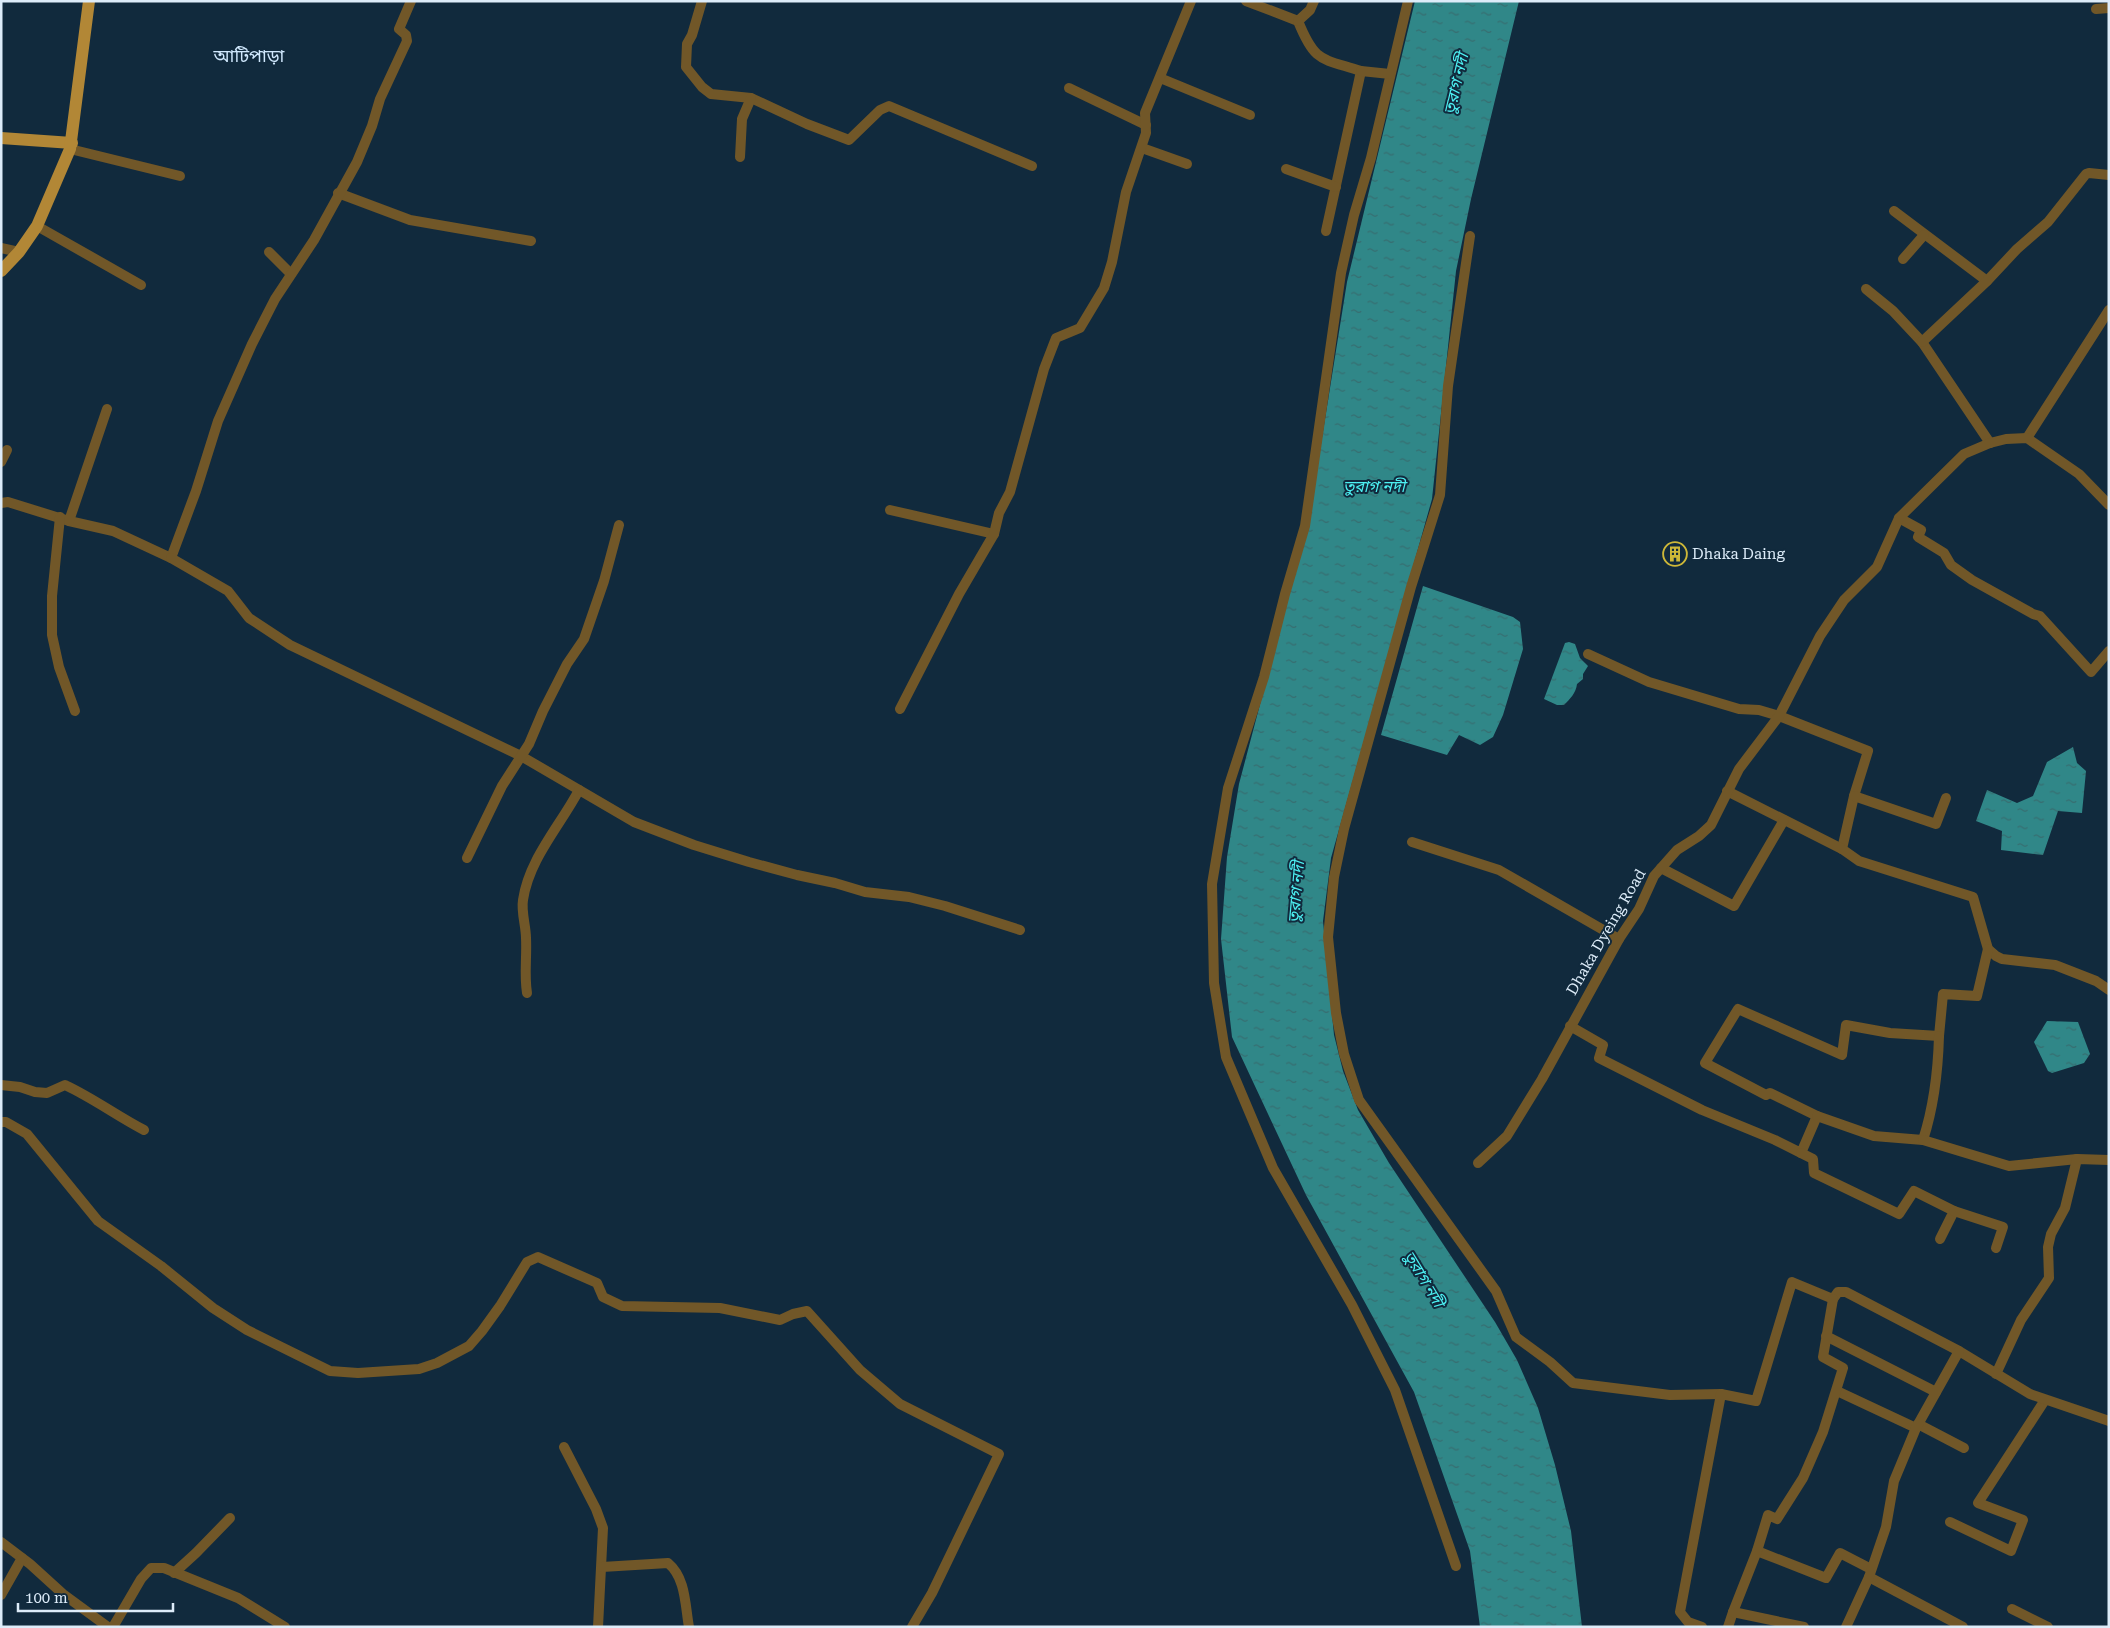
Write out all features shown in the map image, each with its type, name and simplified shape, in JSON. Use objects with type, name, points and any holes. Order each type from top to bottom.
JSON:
[{"type":"main road","points":[[1,271],[19,252],[37,226],[71,146],[89,1]]},
{"type":"main road","points":[[1,138],[71,146]]},
{"type":"street","points":[[171,558],[196,491],[218,421],[252,344],[291,274],[314,240],[361,153],[380,99],[407,41],[406,35],[399,29],[411,1]]},
{"type":"street","points":[[702,1],[692,35],[687,44],[686,67],[702,87],[711,94],[751,98],[807,124],[849,140],[880,110],[889,106],[1032,166]]},
{"type":"street","points":[[900,708],[959,594],[994,534],[999,513],[1010,492],[1044,369],[1056,338],[1080,328],[1104,288],[1112,262],[1126,192],[1146,133],[1145,114],[1191,1]]},
{"type":"street","points":[[1246,1],[1298,20],[1306,42],[1318,57],[1361,71],[1390,74]]},
{"type":"street","points":[[1298,20],[1310,10],[1314,1]]},
{"type":"street","points":[[1408,1],[1372,158],[1354,215],[1341,273],[1305,526],[1253,711],[1228,788],[1212,884],[1214,983],[1226,1057],[1273,1168],[1352,1305],[1395,1390],[1456,1566]]},
{"type":"street","points":[[2096,9],[2109,8]]},
{"type":"street","points":[[1326,231],[1361,71]]},
{"type":"street","points":[[1160,78],[1250,115]]},
{"type":"street","points":[[1068,88],[1146,124]]},
{"type":"street","points":[[740,157],[742,119],[751,98]]},
{"type":"street","points":[[71,146],[180,176]]},
{"type":"street","points":[[1142,148],[1187,164]]},
{"type":"street","points":[[1286,169],[1336,187]]},
{"type":"street","points":[[1922,342],[1987,281],[2017,249],[2048,222],[2086,174],[2109,175]]},
{"type":"street","points":[[338,193],[410,220],[531,241]]},
{"type":"street","points":[[1894,211],[1987,281]]},
{"type":"street","points":[[37,226],[141,285]]},
{"type":"street","points":[[1903,259],[1924,235]]},
{"type":"street","points":[[1470,236],[1448,386],[1440,495],[1411,587],[1344,830],[1334,877],[1328,937],[1336,1013],[1344,1054],[1359,1100],[1496,1291],[1516,1337],[1550,1362],[1573,1383],[1670,1395],[1721,1394],[1756,1401],[1792,1282],[1833,1299]]},
{"type":"street","points":[[1,248],[19,252]]},
{"type":"street","points":[[270,252],[291,274]]},
{"type":"street","points":[[1866,289],[1894,311],[1922,342],[1990,443]]},
{"type":"street","points":[[2109,310],[2027,438],[2079,474],[2109,504]]},
{"type":"street","points":[[74,711],[59,667],[52,635],[52,596],[65,519],[107,409]]},
{"type":"street","name":"Dhaka Dyeing Road","points":[[1478,1163],[1507,1136],[1542,1079],[1619,939],[1639,910],[1654,876],[1677,850],[1699,836],[1711,825],[1739,769],[1780,716],[1820,636],[1844,600],[1877,567],[1899,518],[1964,454],[1990,443],[2006,439],[2027,438]]},
{"type":"street","points":[[1,462],[7,450]]},
{"type":"street","points":[[1,503],[8,502],[113,531],[171,558],[228,591],[249,618],[290,645],[521,756],[634,822],[694,845],[781,871],[836,883],[865,892],[909,897],[945,906],[1020,930]]},
{"type":"street","points":[[890,510],[994,534]]},
{"type":"street","points":[[1899,518],[1922,530],[1918,537],[1944,553],[1951,566],[1981,585],[2040,616],[2091,672],[2109,651]]},
{"type":"street","points":[[467,858],[502,786],[529,744],[543,711],[567,664],[584,639],[604,581],[619,525]]},
{"type":"street","points":[[1588,654],[1649,682],[1739,709],[1759,710],[1780,716],[1868,751],[1854,796],[1842,850]]},
{"type":"street","points":[[527,993],[526,937],[522,901],[539,854],[567,813],[579,790]]},
{"type":"street","points":[[1727,791],[1842,850],[1859,861],[1973,897],[1988,949],[1977,996],[1943,994],[1937,1078],[1929,1121],[1923,1140]]},
{"type":"street","points":[[1854,796],[1936,824],[1946,798]]},
{"type":"street","points":[[1661,868],[1734,906],[1784,820]]},
{"type":"street","points":[[1412,842],[1499,870],[1619,939]]},
{"type":"street","points":[[1988,949],[2002,959],[2055,965],[2096,981],[2109,990]]},
{"type":"street","points":[[1939,1036],[1890,1033],[1846,1025],[1842,1055],[1738,1009],[1705,1064],[1766,1095],[1770,1093],[1817,1116],[1874,1136],[1923,1140],[2009,1166],[2077,1159],[2109,1160]]},
{"type":"street","points":[[1570,1026],[1603,1045],[1599,1058],[1702,1110],[1775,1140],[1813,1159],[1814,1173],[1898,1214],[1914,1191],[1954,1211],[2003,1228],[1996,1248]]},
{"type":"street","points":[[1,1085],[47,1093],[65,1085],[85,1094],[102,1107],[144,1130]]},
{"type":"street","points":[[1801,1153],[1817,1116]]},
{"type":"street","points":[[1,1122],[6,1122],[27,1134],[98,1221],[161,1266],[213,1308],[247,1330],[330,1371],[358,1373],[419,1369],[445,1359],[469,1346],[482,1332],[527,1262],[538,1257],[596,1283],[603,1297],[622,1306],[720,1308],[780,1320],[793,1314],[807,1311],[860,1370],[900,1404],[998,1454],[932,1593],[912,1627]]},
{"type":"street","points":[[1996,1374],[2021,1320],[2049,1278],[2048,1247],[2051,1234],[2064,1208],[2077,1159]]},
{"type":"street","points":[[1940,1239],[1954,1211]]},
{"type":"street","points":[[1728,1627],[1757,1551],[1768,1515],[1777,1519],[1804,1478],[1837,1391],[1843,1368],[1823,1357],[1833,1299],[1838,1292],[1846,1292],[1959,1351],[1996,1374],[2045,1400],[2109,1422]]},
{"type":"street","points":[[1826,1336],[1936,1392]]},
{"type":"street","points":[[1846,1627],[1870,1573],[1886,1527],[1894,1481],[1917,1426],[1959,1351]]},
{"type":"street","points":[[1837,1391],[1964,1448]]},
{"type":"street","points":[[1702,1627],[1688,1622],[1680,1612],[1721,1394]]},
{"type":"street","points":[[1950,1522],[2011,1550],[2023,1520],[1978,1503],[2045,1400]]},
{"type":"street","points":[[564,1447],[596,1509],[603,1528],[598,1627]]},
{"type":"street","points":[[174,1573],[230,1518]]},
{"type":"street","points":[[1,1542],[62,1594],[108,1627]]},
{"type":"street","points":[[1757,1551],[1826,1578],[1840,1553],[1870,1573],[1963,1627]]},
{"type":"street","points":[[1,1594],[22,1558]]},
{"type":"street","points":[[602,1566],[668,1563],[673,1567],[682,1583],[689,1627]]},
{"type":"street","points":[[113,1627],[141,1579],[151,1568],[164,1568],[238,1598],[285,1627]]},
{"type":"street","points":[[2012,1609],[2048,1627]]},
{"type":"street","points":[[1733,1612],[1804,1627]]},
{"type":"water","name":"তুরাগ নদী","points":[[1415,1],[1519,1],[1471,199],[1456,271],[1432,499],[1331,858],[1323,921],[1334,1035],[1343,1071],[1358,1110],[1389,1163],[1495,1322],[1517,1360],[1538,1408],[1555,1465],[1571,1531],[1582,1627],[1480,1627],[1470,1551],[1414,1392],[1306,1195],[1232,1037],[1221,939],[1227,857],[1239,784],[1309,519],[1347,282]]},
{"type":"water","points":[[1423,586],[1513,617],[1520,622],[1523,649],[1503,715],[1493,737],[1480,745],[1459,735],[1447,755],[1381,735]]},
{"type":"water","points":[[1565,643],[1575,644],[1580,658],[1588,666],[1583,674],[1583,679],[1577,684],[1570,698],[1564,705],[1557,705],[1544,699]]},
{"type":"water","points":[[2073,747],[2077,763],[2086,771],[2082,813],[2058,811],[2043,855],[2001,850],[2002,831],[1976,821],[1987,790],[2017,803],[2033,796],[2047,762]]},
{"type":"water","points":[[2047,1021],[2078,1022],[2090,1054],[2084,1063],[2052,1073],[2048,1071],[2034,1042]]},
{"type":"place","name":"Dhaka Daing","points":[[1675,554]]},
{"type":"district","name":"আটিপাড়া","points":[[249,55]]}]
